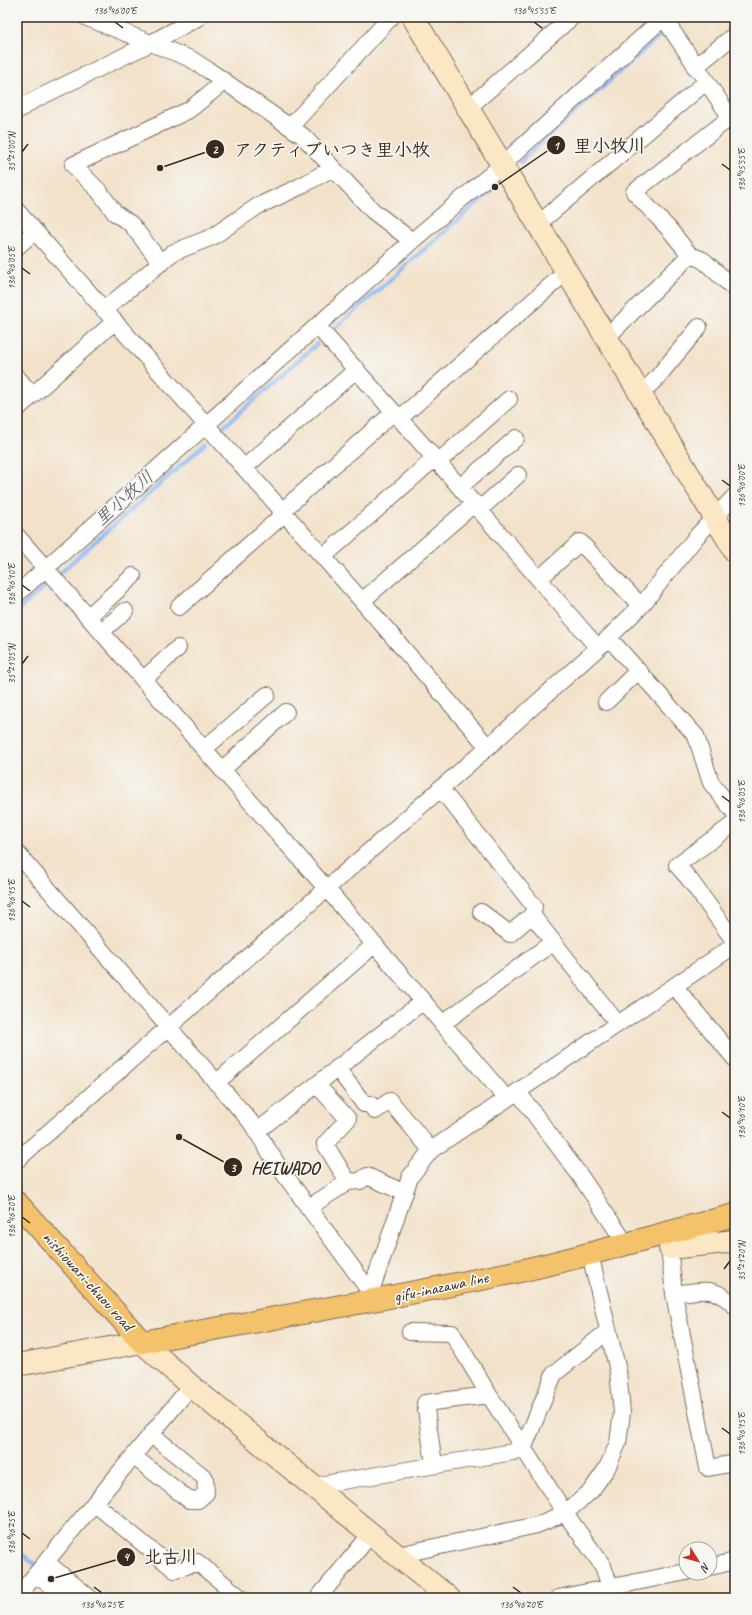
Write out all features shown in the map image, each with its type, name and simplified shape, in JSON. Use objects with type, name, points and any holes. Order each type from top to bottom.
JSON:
[{"type":"main road","name":"nishiowari-chuou road","points":[[17,1203],[142,1342]]},
{"type":"main road","name":"gifu-inazawa line","points":[[142,1342],[369,1297],[507,1274],[626,1244],[669,1240],[735,1214]]},
{"type":"street","points":[[85,17],[191,59],[225,81],[303,136],[373,211],[412,241]]},
{"type":"street","points":[[17,111],[34,100],[150,43],[199,17]]},
{"type":"street","points":[[290,128],[391,17]]},
{"type":"street","points":[[413,17],[735,551]]},
{"type":"street","points":[[468,108],[572,17]]},
{"type":"street","points":[[17,594],[318,327],[412,241],[503,164],[663,17],[733,121],[634,192],[669,229],[690,255],[703,260],[735,289]]},
{"type":"street","points":[[696,67],[734,37]]},
{"type":"street","points":[[161,263],[131,224],[115,213],[99,191],[73,165],[190,110],[225,81]]},
{"type":"street","points":[[538,224],[706,82]]},
{"type":"street","points":[[17,409],[172,253],[212,237],[258,206],[299,187],[333,168]]},
{"type":"street","points":[[17,211],[362,601],[488,747]]},
{"type":"street","points":[[17,248],[35,231]]},
{"type":"street","points":[[606,338],[690,255]]},
{"type":"street","points":[[179,607],[283,513],[566,272]]},
{"type":"street","points":[[318,327],[437,460],[539,579],[604,643],[638,671],[696,736],[711,783],[735,813]]},
{"type":"street","points":[[641,393],[655,380],[699,327]]},
{"type":"street","points":[[244,468],[357,369]]},
{"type":"street","points":[[17,377],[32,395]]},
{"type":"street","points":[[323,557],[509,399]]},
{"type":"street","points":[[460,487],[516,438]]},
{"type":"street","points":[[362,601],[477,506],[518,475]]},
{"type":"street","points":[[17,1160],[488,747],[604,643],[641,606],[714,517],[733,500]]},
{"type":"street","points":[[17,536],[375,944],[422,1002],[512,1096],[582,1177],[626,1244]]},
{"type":"street","points":[[539,579],[580,542],[641,606]]},
{"type":"street","points":[[88,617],[133,576]]},
{"type":"street","points":[[101,632],[126,611]]},
{"type":"street","points":[[143,680],[178,648]]},
{"type":"street","points":[[606,702],[638,671]]},
{"type":"street","points":[[204,749],[267,694]]},
{"type":"street","points":[[222,770],[286,712]]},
{"type":"street","points":[[440,788],[534,906],[532,915],[510,934],[481,912]]},
{"type":"street","points":[[369,1297],[410,1177],[432,1150],[675,987],[735,944],[690,880],[677,865],[735,823]]},
{"type":"street","points":[[17,853],[250,1121],[369,1297]]},
{"type":"street","points":[[532,915],[618,1024]]},
{"type":"street","points":[[442,1024],[553,942]]},
{"type":"street","points":[[216,1083],[375,944]]},
{"type":"street","points":[[675,987],[735,1059]]},
{"type":"street","points":[[256,1132],[422,1002]]},
{"type":"street","points":[[337,1068],[364,1104],[370,1104],[375,1111],[390,1101],[432,1150]]},
{"type":"street","points":[[317,1085],[348,1119],[325,1144],[348,1182]]},
{"type":"street","points":[[308,1208],[348,1182],[360,1181],[367,1176],[405,1193]]},
{"type":"street","points":[[735,1241],[669,1240],[674,1294],[708,1468],[735,1463]]},
{"type":"street","points":[[398,1556],[537,1525],[565,1513],[591,1492],[607,1468],[618,1442],[622,1412],[618,1371],[590,1254]]},
{"type":"street","points":[[674,1294],[713,1290],[725,1296],[735,1306]]},
{"type":"street","points":[[313,1486],[434,1464],[513,1452],[524,1447],[554,1374],[608,1331]]},
{"type":"street","points":[[410,1332],[452,1333],[489,1395],[524,1447],[565,1513],[603,1566],[610,1587]]},
{"type":"street","points":[[17,1365],[142,1342],[191,1386],[449,1598]]},
{"type":"street","points":[[17,1597],[191,1386]]},
{"type":"street","points":[[434,1464],[425,1403],[489,1395]]},
{"type":"street","points":[[133,1456],[189,1500],[198,1500],[206,1493],[205,1478],[151,1434]]},
{"type":"street","points":[[94,1503],[175,1570],[197,1562],[240,1598]]},
{"type":"street","points":[[318,1598],[371,1534]]},
{"type":"street","points":[[718,1564],[735,1561]]},
{"type":"street","points":[[41,1568],[65,1598]]},
{"type":"street","points":[[41,1568],[90,1598]]},
{"type":"street","points":[[558,1598],[678,1574]]},
{"type":"waterway","name":"里小牧川","points":[[520,162],[663,33]]},
{"type":"waterway","name":"里小牧川","points":[[332,331],[495,187]]},
{"type":"waterway","name":"里小牧川","points":[[218,432],[317,344]]},
{"type":"waterway","name":"里小牧川","points":[[60,573],[206,443]]},
{"type":"waterway","name":"里小牧川","points":[[17,611],[44,587]]},
{"type":"waterway","points":[[17,1550],[38,1567]]},
{"type":"place","name":"アクティブいつき里小牧","points":[[160,168]]},
{"type":"place","name":"里小牧川","points":[[495,187]]},
{"type":"place","name":"HEIWADO","points":[[179,1137]]},
{"type":"place","name":"北古川","points":[[51,1579]]}]
